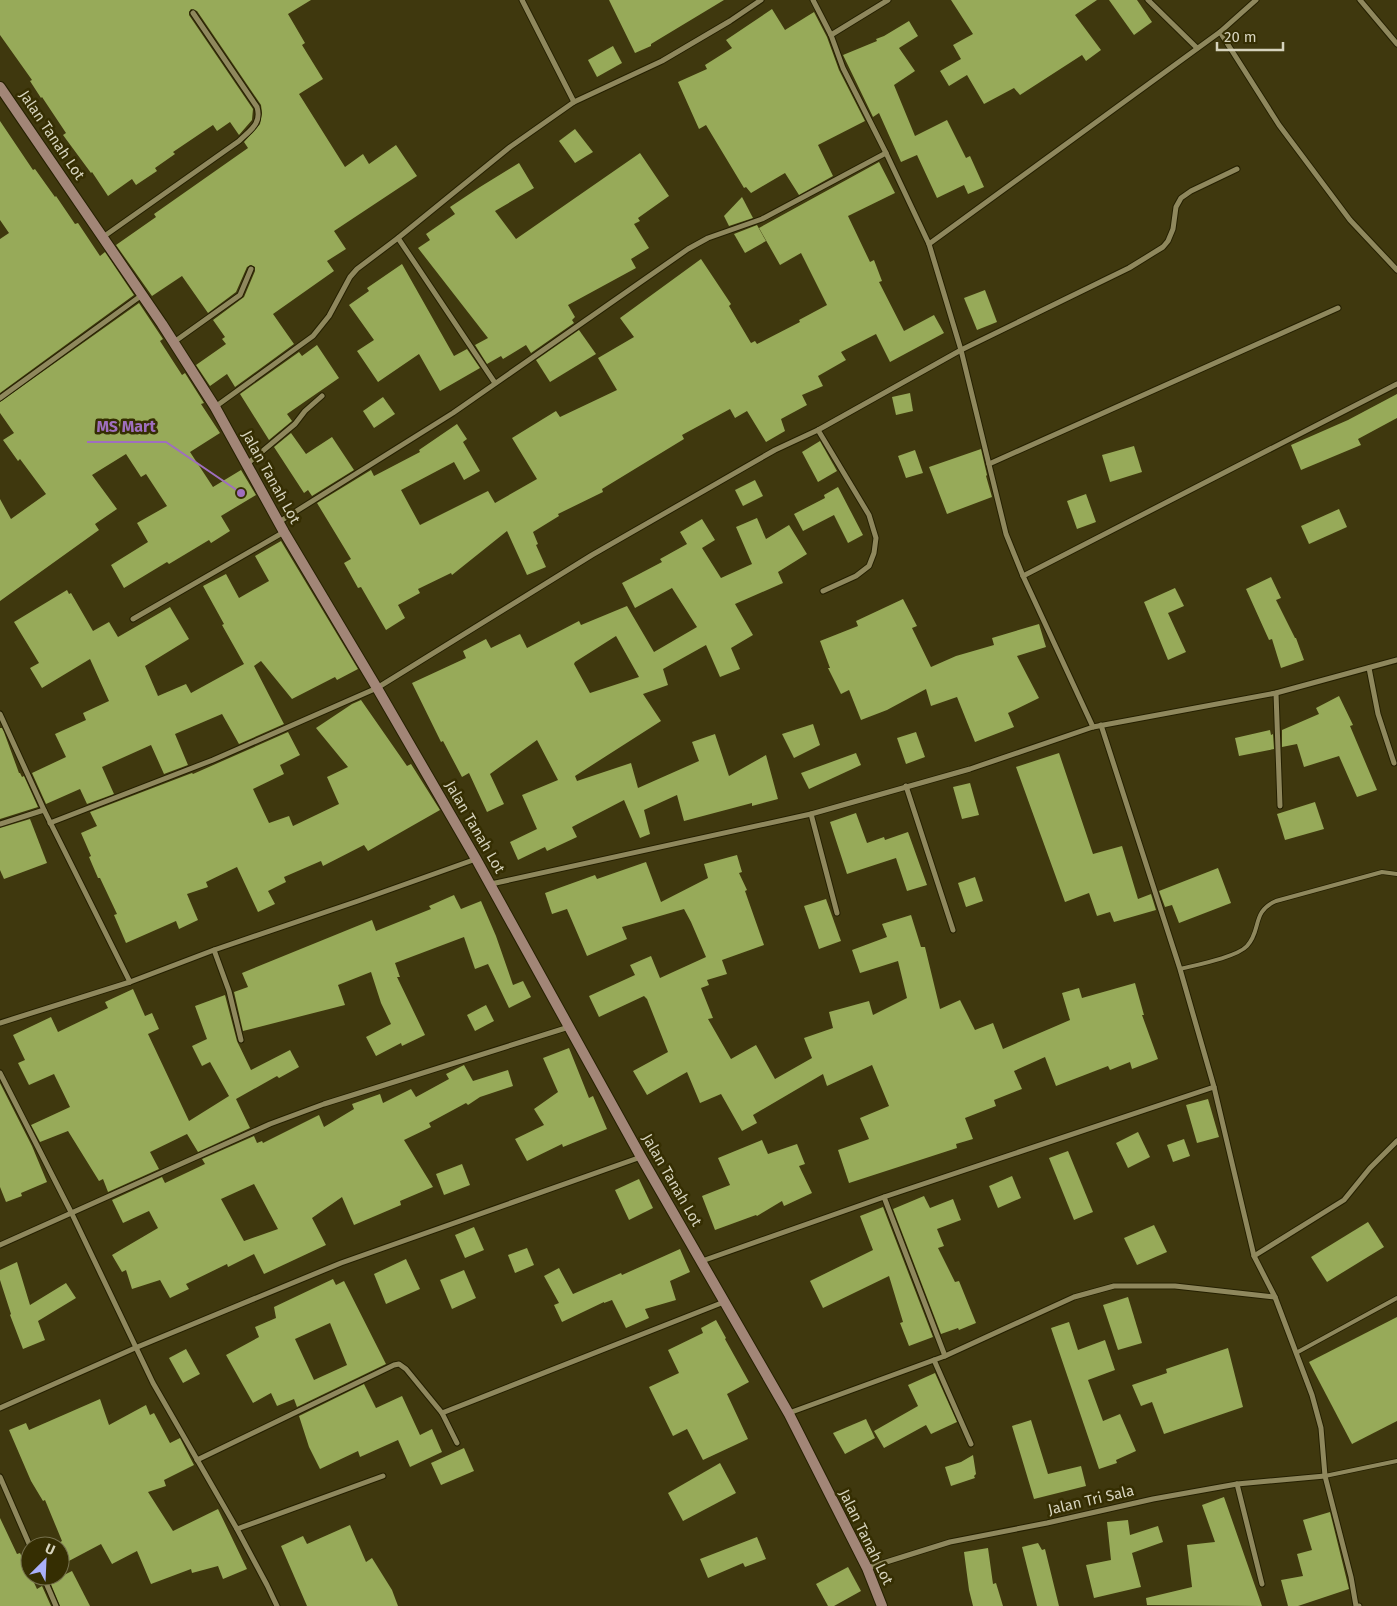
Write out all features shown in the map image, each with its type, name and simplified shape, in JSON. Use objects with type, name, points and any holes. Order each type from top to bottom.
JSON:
[{"type":"main road","name":"Jalan Tanah Lot","points":[[0,87],[174,342],[215,407],[281,527],[476,858],[641,1157],[789,1414],[867,1568],[882,1606]]},
{"type":"street","points":[[522,0],[574,102]]},
{"type":"street","points":[[215,407],[313,336],[329,316],[350,277],[357,269],[510,147],[574,102],[662,61],[730,21],[761,0]]},
{"type":"street","points":[[813,0],[831,35],[843,68],[929,244],[961,350],[1006,534],[1022,576],[1093,727]]},
{"type":"street","points":[[831,35],[888,0]]},
{"type":"street","points":[[1148,0],[1197,48]]},
{"type":"street","points":[[929,244],[1220,32],[1256,0]]},
{"type":"street","points":[[1360,0],[1397,44]]},
{"type":"street","points":[[103,237],[238,141],[258,122],[260,115],[258,107],[193,14]]},
{"type":"street","points":[[1220,32],[1279,126],[1350,220],[1397,270]]},
{"type":"street","points":[[133,619],[281,527],[453,413],[688,249],[708,238],[762,219],[886,153]]},
{"type":"street","points":[[50,822],[213,760],[377,688],[592,555],[775,450],[818,430],[961,350],[1129,268],[1163,248],[1168,242],[1173,229],[1176,207],[1181,198],[1191,191],[1237,169]]},
{"type":"street","points":[[398,238],[495,383]]},
{"type":"street","points":[[174,342],[240,295],[251,269]]},
{"type":"street","points":[[0,398],[142,295]]},
{"type":"street","points":[[989,464],[1338,308]]},
{"type":"street","points":[[1022,576],[1397,384]]},
{"type":"street","points":[[247,464],[295,424],[305,411],[322,396]]},
{"type":"street","points":[[818,430],[869,515],[876,538],[874,553],[869,566],[856,576],[823,591]]},
{"type":"street","points":[[490,884],[811,814],[970,769],[1093,727],[1276,693],[1397,660]]},
{"type":"street","points":[[1369,668],[1378,714],[1394,764]]},
{"type":"street","points":[[1276,693],[1280,806]]},
{"type":"street","points":[[0,714],[44,810],[130,982]]},
{"type":"street","points":[[1101,725],[1180,969],[1214,1087],[1254,1256],[1275,1297],[1312,1395],[1320,1428],[1325,1476],[1357,1606]]},
{"type":"street","points":[[906,786],[953,930]]},
{"type":"street","points":[[0,824],[44,810]]},
{"type":"street","points":[[811,814],[837,914]]},
{"type":"street","points":[[0,1023],[130,982],[214,950],[476,858]]},
{"type":"street","points":[[214,950],[229,991],[241,1040]]},
{"type":"street","points":[[0,1245],[270,1124],[324,1104],[569,1027]]},
{"type":"street","points":[[0,1073],[72,1214],[152,1383],[237,1529],[277,1606]]},
{"type":"street","points":[[702,1261],[884,1197],[1214,1087]]},
{"type":"street","points":[[1254,1256],[1344,1200],[1370,1168],[1397,1141]]},
{"type":"street","points":[[0,1408],[135,1348],[341,1263],[641,1157]]},
{"type":"street","points":[[884,1197],[945,1356]]},
{"type":"street","points":[[789,1414],[945,1356],[1074,1297],[1114,1286],[1175,1286],[1275,1297]]},
{"type":"street","points":[[442,1413],[724,1302]]},
{"type":"street","points":[[934,1360],[971,1444]]},
{"type":"street","points":[[197,1460],[399,1364],[406,1369],[442,1413],[457,1443]]},
{"type":"street","points":[[237,1529],[383,1476]]},
{"type":"street","name":"Jalan Tri Sala","points":[[867,1568],[950,1542],[1047,1523],[1153,1499],[1237,1484],[1325,1476]]},
{"type":"street","points":[[0,1477],[26,1536]]},
{"type":"street","points":[[1237,1484],[1262,1584]]},
{"type":"street","points":[[47,1586],[56,1606]]},
{"type":"lane","points":[[1180,969],[1237,953],[1248,945],[1259,916],[1266,905],[1382,872],[1397,874]]},
{"type":"lane","points":[[1296,1353],[1397,1298]]},
{"type":"lane","points":[[1325,1476],[1397,1461]]},
{"type":"building","points":[[0,0],[311,0],[288,14],[305,43],[302,45],[323,79],[299,94],[345,167],[363,154],[369,164],[396,145],[417,176],[334,231],[346,249],[327,261],[334,271],[273,314],[294,344],[235,387],[227,374],[210,386],[196,365],[226,344],[222,339],[225,337],[213,320],[244,297],[255,267],[251,265],[247,267],[236,292],[208,313],[182,276],[152,296],[116,245],[156,217],[154,214],[248,148],[244,142],[260,124],[261,105],[197,11],[191,9],[189,15],[253,109],[252,120],[239,135],[230,122],[217,131],[213,125],[173,152],[175,154],[155,168],[157,171],[136,185],[132,179],[108,196],[63,135],[66,133],[0,35]]},
{"type":"building","points":[[609,0],[724,0],[651,44],[651,46],[635,53]]},
{"type":"building","points":[[951,0],[1097,0],[1075,15],[1101,50],[1086,61],[1082,55],[1020,95],[1014,88],[984,104],[967,75],[949,86],[940,71],[961,59],[953,45],[973,34]]},
{"type":"building","points":[[1109,0],[1137,0],[1152,22],[1134,35]]},
{"type":"building","points":[[772,9],[785,30],[814,12],[827,37],[839,70],[865,121],[818,145],[833,176],[799,195],[785,173],[751,193],[746,187],[744,188],[706,125],[699,129],[678,82],[707,69],[705,65],[732,48],[726,40]]},
{"type":"building","points":[[909,21],[918,36],[899,48],[915,71],[894,85],[915,136],[947,120],[966,158],[970,156],[984,187],[968,194],[964,185],[937,198],[917,155],[901,162],[879,113],[873,117],[843,55],[877,41],[876,39]]},
{"type":"building","points":[[613,46],[622,63],[597,77],[588,60]]},
{"type":"building","points":[[0,121],[33,170],[35,169],[56,196],[75,224],[78,223],[100,256],[105,252],[134,295],[0,393],[0,239],[9,233],[0,220]]},
{"type":"building","points":[[575,129],[593,152],[575,163],[559,141]]},
{"type":"building","points":[[640,153],[669,196],[638,218],[640,221],[634,224],[649,248],[631,259],[636,268],[568,305],[575,317],[572,320],[574,323],[531,353],[526,345],[503,359],[501,356],[487,364],[475,345],[488,338],[418,248],[430,240],[426,234],[455,214],[450,207],[519,163],[534,188],[495,211],[516,239]]},
{"type":"building","points":[[879,162],[895,193],[848,216],[870,262],[874,260],[882,281],[879,282],[904,331],[934,315],[944,333],[890,362],[876,334],[841,352],[846,360],[818,376],[823,386],[802,395],[807,405],[781,419],[785,431],[766,442],[747,411],[735,418],[730,409],[682,435],[684,439],[602,489],[603,492],[558,514],[559,516],[533,532],[538,544],[536,545],[546,567],[527,575],[507,531],[452,575],[451,573],[418,589],[420,593],[398,605],[405,618],[386,630],[361,587],[358,588],[344,563],[351,559],[317,503],[371,470],[374,476],[420,452],[419,450],[457,424],[467,439],[463,442],[480,471],[464,480],[454,462],[401,490],[420,525],[488,491],[495,503],[537,479],[512,438],[556,411],[560,417],[617,390],[598,358],[634,337],[620,318],[701,259],[731,304],[729,306],[751,343],[755,341],[757,344],[800,322],[799,320],[827,305],[801,253],[780,265],[759,228]]},
{"type":"building","points":[[742,197],[753,218],[729,226],[724,216]]},
{"type":"building","points":[[757,225],[766,241],[745,253],[734,234]]},
{"type":"building","points":[[402,264],[454,356],[467,349],[480,368],[440,391],[419,354],[378,382],[357,351],[374,340],[349,305],[369,291],[367,288]]},
{"type":"building","points":[[985,290],[997,322],[977,330],[964,298]]},
{"type":"building","points":[[139,303],[163,339],[160,341],[182,375],[185,373],[204,403],[201,404],[220,433],[190,452],[213,487],[241,470],[256,495],[221,516],[230,531],[211,543],[209,540],[169,564],[167,562],[124,588],[111,565],[148,542],[137,523],[167,506],[146,474],[141,477],[126,454],[92,475],[117,509],[95,524],[99,530],[0,601],[0,499],[11,519],[46,494],[3,440],[14,433],[0,413],[0,402]]},
{"type":"building","points":[[579,330],[596,354],[550,382],[536,360]]},
{"type":"building","points":[[317,345],[339,378],[287,414],[292,421],[269,440],[240,394],[299,352],[302,356]]},
{"type":"building","points":[[910,393],[913,411],[896,415],[892,397]]},
{"type":"building","points":[[1397,394],[1397,418],[1358,439],[1361,445],[1301,470],[1291,445],[1348,420]]},
{"type":"building","points":[[383,397],[395,414],[374,428],[363,411]]},
{"type":"building","points":[[291,433],[306,454],[332,437],[354,470],[312,496],[308,490],[304,493],[274,447]]},
{"type":"building","points":[[820,441],[837,471],[818,482],[802,452]]},
{"type":"building","points":[[1134,446],[1142,472],[1110,482],[1102,455]]},
{"type":"building","points":[[981,449],[992,497],[947,514],[929,467]]},
{"type":"building","points":[[915,450],[923,473],[906,478],[898,456]]},
{"type":"building","points":[[755,480],[763,496],[743,506],[735,490]]},
{"type":"building","points":[[838,487],[863,535],[848,543],[834,515],[803,531],[794,514],[825,498],[824,495]]},
{"type":"building","points":[[1086,494],[1096,522],[1077,529],[1067,501]]},
{"type":"building","points":[[1339,509],[1347,527],[1309,544],[1301,526]]},
{"type":"building","points":[[757,518],[766,539],[789,525],[807,554],[778,572],[783,583],[735,604],[753,635],[731,648],[740,669],[720,677],[706,645],[663,669],[668,685],[643,694],[661,721],[575,776],[577,781],[631,763],[638,788],[699,761],[692,742],[715,734],[729,776],[766,755],[778,799],[752,806],[752,803],[684,821],[677,795],[644,810],[650,834],[640,838],[624,800],[572,827],[577,837],[547,851],[545,847],[518,860],[510,842],[537,829],[522,795],[558,780],[537,740],[490,774],[504,804],[487,812],[469,773],[462,777],[443,741],[441,742],[412,683],[466,658],[463,651],[486,639],[491,648],[520,634],[527,648],[579,621],[581,625],[627,606],[654,652],[697,627],[672,588],[635,608],[622,583],[662,562],[660,559],[687,544],[680,532],[702,519],[715,540],[702,548],[721,578],[752,564],[736,527]],"holes":[[[616,636],[639,677],[590,693],[574,664]]]},
{"type":"building","points":[[281,541],[358,669],[337,680],[335,677],[292,699],[261,661],[254,666],[284,724],[239,744],[222,714],[175,734],[188,765],[164,774],[151,745],[102,767],[114,794],[87,804],[80,789],[46,804],[32,773],[66,757],[55,734],[86,720],[83,713],[109,701],[90,659],[42,688],[30,668],[39,663],[14,622],[67,590],[69,594],[71,593],[93,631],[109,622],[118,637],[170,607],[189,639],[145,666],[158,696],[186,684],[191,693],[244,664],[203,586],[226,574],[239,598],[269,581],[255,556]]},
{"type":"building","points":[[1271,577],[1281,598],[1276,600],[1296,638],[1304,660],[1281,668],[1272,639],[1269,640],[1246,589]]},
{"type":"building","points":[[1175,588],[1184,606],[1168,613],[1186,652],[1168,660],[1144,602]]},
{"type":"building","points":[[903,599],[917,626],[912,628],[931,667],[956,656],[994,645],[992,638],[1039,624],[1046,647],[1017,656],[1039,698],[1008,713],[1014,727],[975,742],[957,697],[931,706],[926,689],[887,710],[861,720],[849,690],[841,694],[828,668],[830,668],[820,641],[858,626],[856,621]]},
{"type":"building","points":[[1339,696],[1353,725],[1350,726],[1377,790],[1357,797],[1339,756],[1304,767],[1297,744],[1282,747],[1282,730],[1319,714],[1316,708]]},
{"type":"building","points":[[361,700],[407,766],[411,764],[440,810],[368,851],[364,845],[323,866],[321,861],[284,877],[286,882],[268,891],[275,904],[258,912],[237,867],[206,882],[208,887],[187,894],[198,920],[179,929],[176,921],[126,943],[114,915],[117,914],[100,878],[98,878],[81,833],[97,826],[90,812],[193,774],[288,732],[300,755],[280,765],[284,774],[253,789],[269,823],[289,816],[293,826],[339,804],[327,777],[348,767],[316,728]]},
{"type":"building","points":[[813,724],[820,745],[794,758],[782,734]]},
{"type":"building","points":[[0,728],[4,732],[19,773],[22,777],[24,776],[38,807],[0,819]]},
{"type":"building","points":[[1270,730],[1271,735],[1273,734],[1274,749],[1239,756],[1235,738]]},
{"type":"building","points":[[916,732],[925,757],[906,764],[897,738]]},
{"type":"building","points":[[856,753],[861,765],[809,789],[801,773]]},
{"type":"building","points":[[1059,753],[1093,854],[1122,846],[1138,899],[1151,894],[1156,910],[1114,922],[1110,912],[1097,916],[1089,893],[1065,902],[1016,767]]},
{"type":"building","points":[[970,783],[979,815],[962,819],[953,787]]},
{"type":"building","points":[[1315,802],[1324,829],[1285,840],[1277,814]]},
{"type":"building","points":[[856,813],[867,843],[884,837],[885,840],[908,832],[927,885],[907,891],[896,858],[847,874],[830,822]]},
{"type":"building","points":[[30,819],[47,863],[4,879],[0,870],[0,828]]},
{"type":"building","points":[[737,855],[742,872],[739,873],[747,890],[745,891],[764,945],[722,960],[727,974],[707,980],[709,985],[701,988],[713,1018],[708,1019],[731,1059],[756,1045],[775,1079],[812,1058],[804,1038],[833,1028],[829,1012],[869,1001],[873,1015],[907,998],[898,961],[860,973],[852,950],[887,937],[882,924],[911,915],[921,947],[925,947],[940,1009],[960,1000],[975,1030],[993,1023],[1003,1049],[1070,1020],[1062,993],[1079,988],[1082,998],[1135,983],[1144,1015],[1142,1015],[1158,1059],[1132,1069],[1130,1062],[1110,1070],[1108,1066],[1056,1086],[1045,1057],[1014,1071],[1022,1089],[994,1100],[996,1106],[965,1118],[973,1139],[956,1144],[957,1148],[849,1183],[838,1150],[869,1139],[860,1118],[889,1106],[872,1065],[827,1086],[823,1074],[753,1115],[757,1123],[742,1131],[721,1094],[700,1103],[687,1072],[647,1095],[633,1071],[668,1052],[647,999],[644,996],[599,1017],[589,996],[635,975],[630,965],[651,956],[660,978],[706,957],[691,922],[684,909],[622,927],[627,939],[587,956],[567,909],[552,914],[545,893],[595,875],[597,879],[646,862],[661,902],[708,878],[704,864]]},
{"type":"building","points":[[1218,868],[1231,903],[1179,923],[1172,905],[1165,907],[1159,891]]},
{"type":"building","points":[[975,877],[983,901],[966,907],[958,883]]},
{"type":"building","points":[[454,895],[461,909],[481,901],[496,936],[513,985],[523,981],[531,997],[509,1008],[488,964],[475,969],[464,937],[395,963],[400,977],[397,977],[425,1035],[402,1046],[401,1043],[376,1056],[366,1037],[391,1024],[381,1003],[371,972],[338,985],[345,1005],[243,1031],[234,992],[248,987],[242,973],[372,920],[376,931],[431,909],[429,906]]},
{"type":"building","points":[[826,899],[841,941],[819,949],[804,906]]},
{"type":"building","points":[[133,989],[145,1016],[152,1013],[159,1029],[148,1034],[189,1121],[229,1096],[210,1062],[202,1066],[192,1046],[207,1039],[195,1006],[225,995],[237,1041],[251,1070],[290,1050],[299,1067],[279,1078],[277,1076],[236,1099],[250,1128],[198,1152],[187,1134],[150,1152],[159,1169],[108,1192],[103,1179],[99,1181],[68,1131],[40,1142],[31,1125],[70,1107],[54,1074],[29,1085],[18,1063],[25,1060],[13,1035],[51,1017],[58,1032],[108,1008],[105,1002]]},
{"type":"building","points":[[486,1005],[494,1021],[475,1031],[467,1015]]},
{"type":"building","points":[[569,1048],[589,1098],[593,1096],[607,1129],[563,1147],[562,1144],[527,1161],[515,1139],[544,1125],[534,1109],[558,1092],[543,1058]]},
{"type":"building","points":[[464,1065],[473,1081],[508,1070],[513,1086],[480,1097],[468,1105],[466,1103],[429,1123],[431,1127],[404,1140],[433,1187],[400,1201],[401,1205],[354,1225],[342,1197],[312,1218],[326,1245],[264,1274],[254,1254],[228,1267],[227,1264],[186,1284],[189,1289],[170,1298],[160,1280],[132,1289],[126,1270],[122,1272],[112,1255],[158,1228],[149,1211],[123,1223],[112,1200],[162,1177],[165,1183],[205,1164],[202,1159],[254,1136],[257,1143],[262,1141],[263,1143],[319,1115],[324,1127],[354,1109],[352,1104],[380,1094],[383,1103],[411,1089],[416,1097],[449,1079],[446,1074]],"holes":[[[254,1184],[278,1229],[244,1241],[221,1199]]]},
{"type":"building","points":[[0,1083],[32,1146],[47,1182],[21,1193],[22,1196],[6,1202],[0,1187]]},
{"type":"building","points":[[1208,1099],[1219,1137],[1197,1143],[1186,1105]]},
{"type":"building","points":[[1138,1132],[1150,1157],[1128,1168],[1116,1143]]},
{"type":"building","points":[[1184,1139],[1190,1156],[1173,1162],[1167,1145]]},
{"type":"building","points":[[762,1140],[768,1154],[797,1144],[805,1164],[799,1166],[812,1193],[784,1206],[782,1201],[757,1216],[715,1230],[702,1196],[730,1185],[718,1158]]},
{"type":"building","points":[[1068,1151],[1093,1212],[1074,1220],[1049,1158]]},
{"type":"building","points":[[462,1164],[470,1185],[444,1195],[436,1174]]},
{"type":"building","points":[[1012,1176],[1021,1198],[998,1208],[989,1186]]},
{"type":"building","points":[[639,1179],[653,1208],[629,1220],[615,1190]]},
{"type":"building","points":[[924,1196],[930,1208],[953,1199],[961,1220],[937,1229],[944,1246],[938,1248],[955,1282],[959,1281],[976,1323],[959,1330],[958,1328],[941,1334],[893,1209]]},
{"type":"building","points":[[883,1207],[933,1337],[909,1346],[900,1323],[903,1322],[889,1276],[823,1308],[810,1281],[873,1250],[860,1216]]},
{"type":"building","points":[[1368,1222],[1384,1247],[1327,1282],[1311,1257]]},
{"type":"building","points":[[1154,1225],[1167,1252],[1137,1265],[1124,1238]]},
{"type":"building","points":[[474,1227],[484,1250],[465,1258],[455,1235]]},
{"type":"building","points":[[527,1248],[534,1265],[515,1273],[508,1255]]},
{"type":"building","points":[[680,1249],[690,1272],[670,1281],[676,1300],[645,1309],[649,1318],[626,1328],[612,1300],[562,1322],[554,1305],[559,1303],[544,1276],[559,1268],[573,1294]]},
{"type":"building","points":[[406,1259],[420,1289],[386,1304],[374,1274]]},
{"type":"building","points":[[17,1262],[30,1305],[66,1283],[76,1298],[38,1321],[45,1340],[23,1349],[10,1315],[0,1280],[0,1270]]},
{"type":"building","points":[[464,1270],[476,1298],[452,1309],[440,1280]]},
{"type":"building","points":[[333,1279],[336,1285],[344,1281],[386,1364],[297,1407],[294,1399],[277,1406],[271,1393],[253,1403],[226,1355],[259,1337],[255,1327],[276,1318],[274,1307]],"holes":[[[330,1323],[347,1365],[314,1380],[295,1339]]]},
{"type":"building","points":[[1128,1297],[1142,1343],[1118,1350],[1103,1305]]},
{"type":"building","points":[[1397,1317],[1397,1421],[1352,1444],[1309,1362]]},
{"type":"building","points":[[716,1320],[749,1382],[727,1394],[748,1439],[703,1460],[687,1429],[673,1436],[649,1387],[679,1373],[668,1350],[703,1333],[701,1328]]},
{"type":"building","points":[[1069,1322],[1078,1350],[1105,1340],[1115,1370],[1088,1380],[1103,1421],[1120,1414],[1136,1451],[1116,1460],[1117,1463],[1099,1469],[1051,1328]]},
{"type":"building","points":[[1228,1348],[1243,1407],[1164,1434],[1152,1402],[1141,1406],[1132,1385],[1167,1373],[1166,1369]]},
{"type":"building","points":[[186,1349],[200,1374],[183,1383],[169,1358]]},
{"type":"building","points":[[935,1373],[957,1422],[931,1434],[926,1425],[884,1448],[874,1431],[918,1406],[908,1385]]},
{"type":"building","points":[[364,1384],[376,1408],[402,1396],[420,1435],[432,1429],[442,1452],[410,1467],[398,1440],[360,1457],[358,1451],[320,1469],[309,1447],[299,1416]]},
{"type":"building","points":[[100,1399],[109,1425],[146,1405],[150,1415],[154,1413],[170,1443],[180,1438],[194,1465],[164,1480],[166,1486],[148,1492],[173,1531],[218,1509],[247,1569],[223,1579],[218,1566],[192,1573],[191,1569],[151,1584],[137,1551],[112,1564],[101,1544],[70,1560],[70,1536],[60,1536],[45,1500],[43,1501],[31,1481],[9,1430],[26,1423],[29,1430]]},
{"type":"building","points":[[866,1419],[875,1438],[845,1454],[833,1433]]},
{"type":"building","points":[[1031,1420],[1048,1474],[1081,1466],[1086,1486],[1034,1499],[1012,1426]]},
{"type":"building","points":[[464,1448],[474,1471],[441,1485],[431,1463]]},
{"type":"building","points":[[973,1455],[975,1478],[951,1486],[945,1467],[961,1462]]},
{"type":"building","points":[[720,1463],[736,1493],[683,1521],[668,1493]]},
{"type":"building","points":[[1224,1497],[1262,1606],[1147,1605],[1146,1598],[1192,1587],[1187,1545],[1215,1542],[1202,1505]]},
{"type":"building","points":[[1330,1512],[1349,1589],[1298,1606],[1288,1606],[1281,1580],[1303,1576],[1297,1554],[1312,1550],[1303,1520]]},
{"type":"building","points":[[0,1518],[17,1554],[20,1553],[20,1586],[36,1586],[37,1589],[42,1586],[51,1606],[0,1606]]},
{"type":"building","points":[[1128,1520],[1130,1535],[1158,1526],[1163,1542],[1132,1553],[1141,1587],[1094,1598],[1086,1565],[1111,1560],[1107,1522]]},
{"type":"building","points":[[350,1525],[366,1562],[372,1558],[392,1590],[398,1606],[307,1606],[281,1546],[303,1536],[307,1544]]},
{"type":"building","points":[[757,1537],[766,1559],[745,1567],[743,1563],[708,1578],[700,1559]]},
{"type":"building","points":[[1038,1543],[1042,1550],[1045,1549],[1059,1606],[1037,1606],[1022,1547]]},
{"type":"building","points":[[988,1548],[993,1584],[996,1583],[1003,1606],[973,1606],[964,1552]]},
{"type":"building","points":[[848,1567],[861,1591],[834,1606],[828,1606],[816,1584]]},
{"type":"building","points":[[72,1571],[90,1606],[60,1606],[52,1586],[70,1586],[70,1572]]},
{"type":"place","name":"MS Mart","points":[[241,493]]}]
